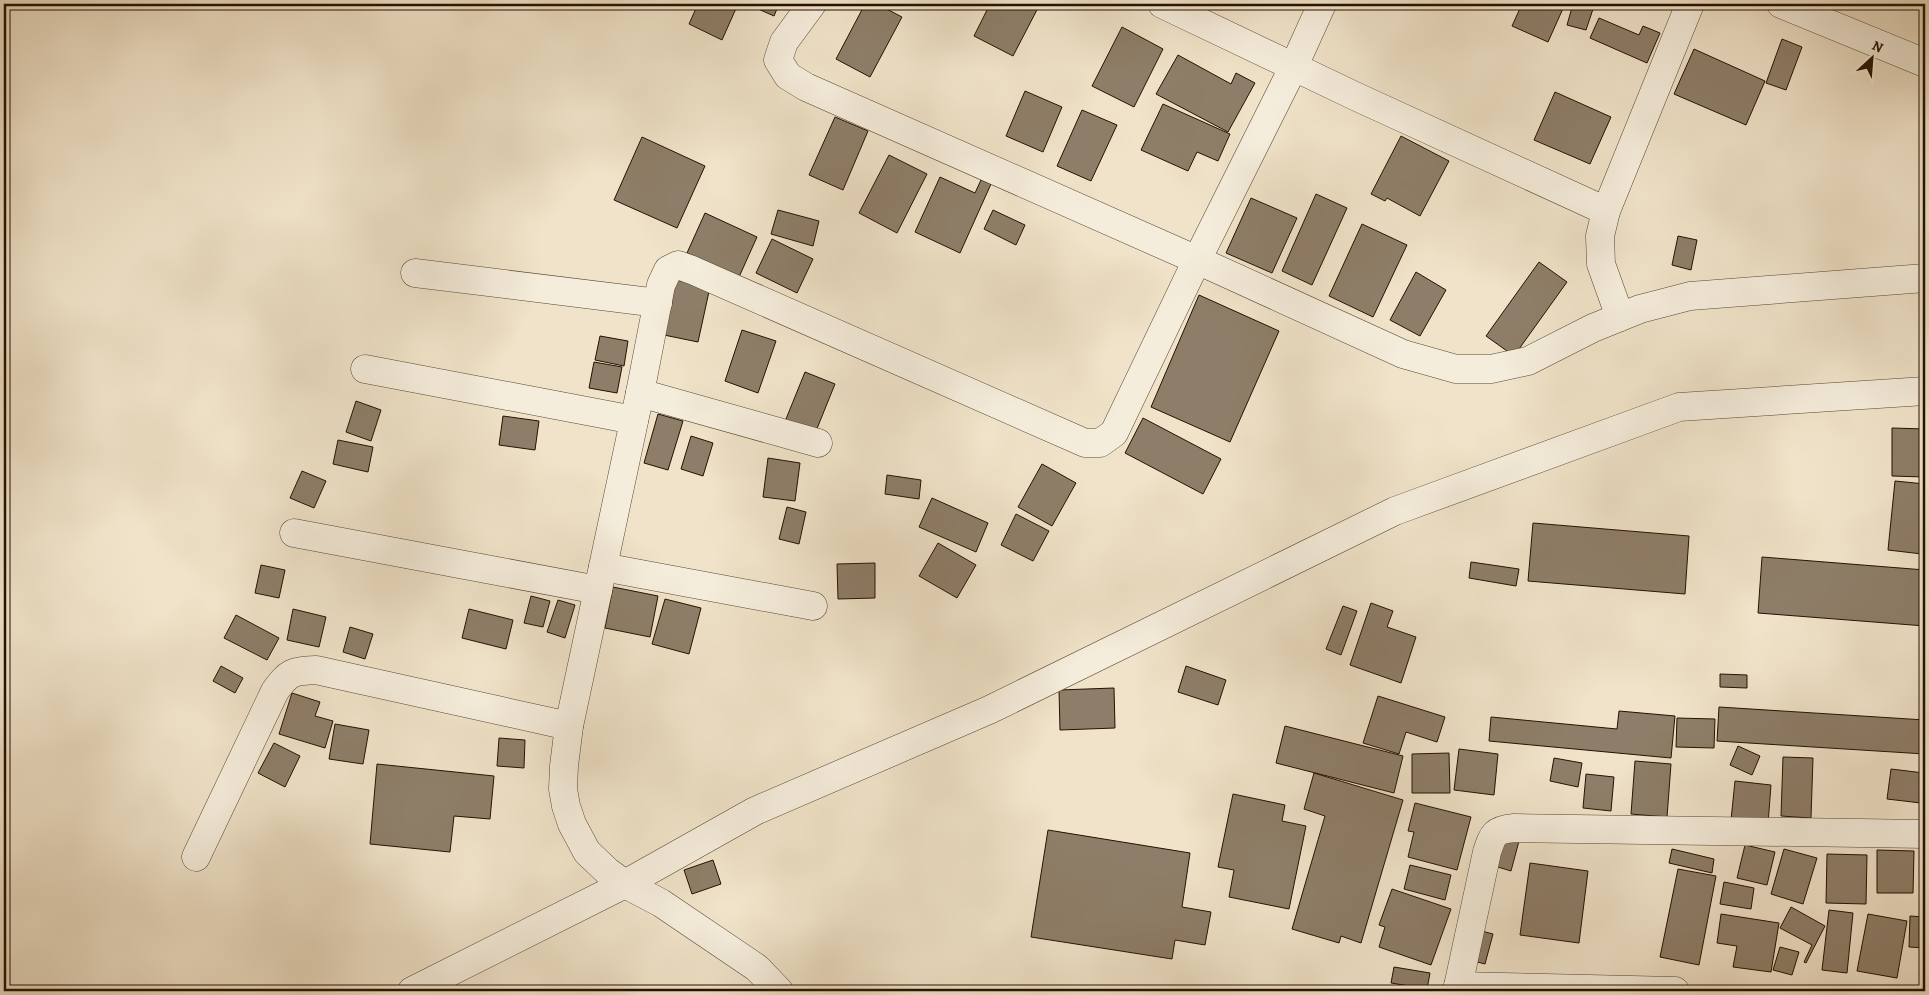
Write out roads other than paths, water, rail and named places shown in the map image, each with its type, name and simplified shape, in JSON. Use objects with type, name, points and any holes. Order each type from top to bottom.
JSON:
[{"type":"street","points":[[812,4],[784,42],[778,60],[788,76],[806,87],[1197,260],[1403,354],[1456,369],[1491,370],[1528,360],[1593,328],[1640,309],[1690,296],[1925,278]]},
{"type":"street","points":[[1162,4],[1606,211]]},
{"type":"street","points":[[779,991],[755,980],[661,903],[625,884],[607,871],[587,852],[572,824],[566,806],[564,766],[569,726],[661,285],[668,270],[678,265],[1085,443],[1100,443],[1114,433],[1197,260],[1294,66],[1322,4]]},
{"type":"street","points":[[1620,317],[1601,264],[1600,236],[1606,211],[1690,4]]},
{"type":"street","points":[[1780,4],[1925,62]]},
{"type":"street","points":[[415,273],[658,303]]},
{"type":"street","points":[[365,369],[634,420]]},
{"type":"street","points":[[412,991],[625,884],[755,810],[989,710],[1395,511],[1679,407],[1925,392]]},
{"type":"street","points":[[640,393],[818,443]]},
{"type":"street","points":[[294,533],[601,578],[813,606]]},
{"type":"street","points":[[196,857],[275,692],[285,677],[297,671],[316,670],[569,726]]},
{"type":"street","points":[[1675,991],[1457,988],[1487,852],[1492,838],[1500,830],[1514,828],[1925,834]]}]
